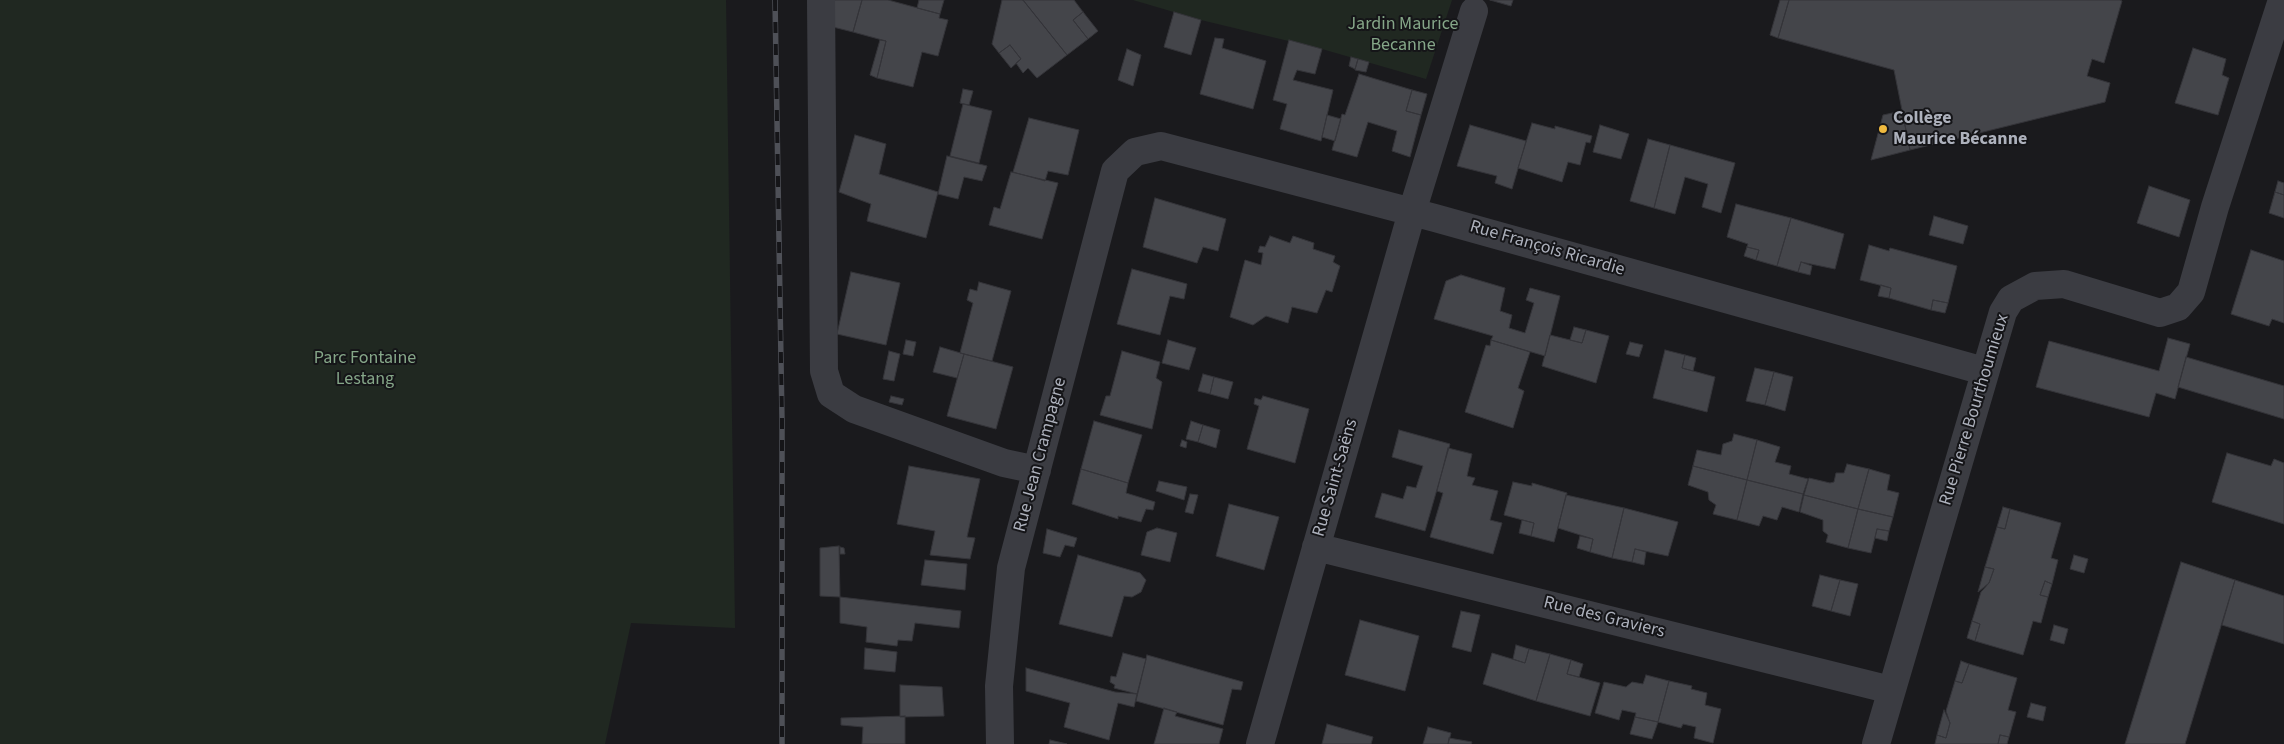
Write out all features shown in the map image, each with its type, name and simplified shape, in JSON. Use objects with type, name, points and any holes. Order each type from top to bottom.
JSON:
[{"type":"street","points":[[821,0],[824,371],[831,394],[854,409],[1004,463],[1036,470]]},
{"type":"street","name":"Rue Pierre Bourthoumieux","points":[[1876,744],[1984,371],[2003,312],[2011,299],[2035,286],[2064,284],[2160,313],[2178,306],[2192,292],[2215,207],[2282,0]]},
{"type":"street","name":"Rue Saint-Saëns","points":[[1260,744],[1412,212],[1474,11]]},
{"type":"street","name":"Rue François Ricardie","points":[[1115,171],[1135,152],[1161,146],[1412,212],[1984,371]]},
{"type":"street","name":"Rue Jean Crampagne","points":[[1000,744],[999,686],[1011,568],[1115,171]]},
{"type":"street","name":"Rue des Graviers","points":[[1316,547],[1891,690]]},
{"type":"green space","name":"Parc Fontaine Lestang","points":[[0,0],[726,0],[735,628],[631,623],[605,744],[0,744]]},
{"type":"green space","name":"Jardin Maurice Becanne","points":[[1133,0],[1452,0],[1426,79],[1322,49],[1201,20]]},
{"type":"building","points":[[832,0],[862,0],[853,32],[833,27]]},
{"type":"building","points":[[862,0],[888,0],[940,14],[939,18],[948,20],[938,56],[922,52],[913,87],[877,78],[886,41],[853,32]]},
{"type":"building","points":[[919,0],[944,0],[940,14],[917,8]]},
{"type":"building","points":[[1002,0],[1023,0],[1067,55],[1037,78],[1028,68],[1023,73],[1016,63],[1021,59],[1010,45],[999,53],[992,44]]},
{"type":"building","points":[[1023,0],[1074,0],[1083,12],[1073,20],[1088,39],[1067,55]]},
{"type":"building","points":[[1490,0],[1513,0],[1511,6]]},
{"type":"building","points":[[1780,0],[1789,0],[1778,38],[1770,35]]},
{"type":"building","points":[[1789,0],[2122,1],[2104,63],[2092,59],[2087,76],[2110,83],[2105,102],[1910,150],[1894,70],[1778,38]]},
{"type":"building","points":[[1083,12],[1098,31],[1088,39],[1073,20]]},
{"type":"building","points":[[1174,12],[1201,20],[1191,55],[1164,47]]},
{"type":"building","points":[[1215,38],[1224,39],[1222,48],[1266,61],[1253,109],[1200,94]]},
{"type":"building","points":[[880,40],[886,41],[877,78],[870,75]]},
{"type":"building","points":[[1289,40],[1322,49],[1315,74],[1297,70],[1293,80],[1333,90],[1321,141],[1280,129],[1287,104],[1273,100]]},
{"type":"building","points":[[1010,45],[1021,59],[1011,68],[999,53]]},
{"type":"building","points":[[2193,48],[2226,59],[2222,75],[2229,78],[2218,115],[2175,103]]},
{"type":"building","points":[[1127,49],[1141,55],[1133,86],[1118,80]]},
{"type":"building","points":[[1351,57],[1358,59],[1355,69],[1349,66]]},
{"type":"building","points":[[1358,59],[1369,62],[1366,72],[1355,70]]},
{"type":"building","points":[[1359,74],[1412,90],[1406,111],[1421,115],[1410,157],[1392,151],[1397,131],[1368,122],[1357,157],[1332,150],[1342,114],[1345,115]]},
{"type":"building","points":[[963,89],[973,91],[969,105],[960,103]]},
{"type":"building","points":[[1412,90],[1427,94],[1421,115],[1406,111]]},
{"type":"building","points":[[963,104],[992,111],[979,163],[950,156]]},
{"type":"building","points":[[1902,111],[1910,150],[1871,160],[1883,115]]},
{"type":"building","points":[[1327,115],[1341,119],[1335,141],[1322,137]]},
{"type":"building","points":[[1029,118],[1079,130],[1068,175],[1048,171],[1045,181],[1013,172]]},
{"type":"building","points":[[1532,123],[1555,129],[1555,126],[1592,136],[1590,143],[1586,142],[1580,165],[1568,162],[1562,182],[1518,168]]},
{"type":"building","points":[[1470,125],[1526,141],[1512,189],[1495,183],[1497,176],[1457,166]]},
{"type":"building","points":[[1600,125],[1629,134],[1621,159],[1593,152]]},
{"type":"building","points":[[855,135],[886,144],[879,174],[938,192],[926,238],[867,221],[871,204],[839,192]]},
{"type":"building","points":[[1648,139],[1670,145],[1654,208],[1630,201]]},
{"type":"building","points":[[1670,145],[1735,163],[1721,213],[1702,207],[1708,184],[1685,177],[1675,214],[1654,208]]},
{"type":"building","points":[[947,156],[987,166],[982,181],[964,177],[958,199],[938,194]]},
{"type":"building","points":[[1011,172],[1058,183],[1042,239],[989,225],[994,207],[1000,209]]},
{"type":"building","points":[[2278,181],[2284,183],[2284,195],[2275,192]]},
{"type":"building","points":[[2149,186],[2190,200],[2179,237],[2137,223]]},
{"type":"building","points":[[2275,192],[2284,195],[2284,218],[2269,213]]},
{"type":"building","points":[[1155,198],[1226,219],[1218,251],[1203,247],[1197,263],[1143,247]]},
{"type":"building","points":[[1736,204],[1791,218],[1777,266],[1756,260],[1759,250],[1747,247],[1748,244],[1727,237]]},
{"type":"building","points":[[1934,216],[1968,226],[1963,244],[1929,235]]},
{"type":"building","points":[[1791,218],[1844,234],[1835,269],[1801,262],[1798,272],[1777,266]]},
{"type":"building","points":[[1270,236],[1290,243],[1293,236],[1314,243],[1313,249],[1335,256],[1333,262],[1340,266],[1332,292],[1326,290],[1317,313],[1292,307],[1288,323],[1266,316],[1253,325],[1230,317],[1245,260],[1261,265],[1263,253],[1258,252],[1260,246],[1265,247]]},
{"type":"building","points":[[1869,245],[1889,251],[1890,248],[1957,266],[1948,303],[1933,300],[1931,310],[1889,298],[1891,288],[1860,280]]},
{"type":"building","points":[[1747,247],[1759,250],[1756,260],[1744,256]]},
{"type":"building","points":[[2251,250],[2284,261],[2284,323],[2272,319],[2269,326],[2231,314]]},
{"type":"building","points":[[1801,262],[1812,266],[1810,275],[1798,272]]},
{"type":"building","points":[[1132,269],[1187,284],[1184,299],[1170,296],[1160,335],[1117,324]]},
{"type":"building","points":[[851,272],[900,283],[886,345],[837,334]]},
{"type":"building","points":[[1461,275],[1505,288],[1500,311],[1512,315],[1509,328],[1525,333],[1534,303],[1526,300],[1530,288],[1560,296],[1545,356],[1491,340],[1493,336],[1434,319],[1446,281]]},
{"type":"building","points":[[979,282],[1011,291],[992,361],[960,353],[973,303],[967,300],[970,289],[977,291]]},
{"type":"building","points":[[1881,285],[1891,288],[1889,298],[1878,296]]},
{"type":"building","points":[[1933,300],[1948,303],[1945,313],[1931,310]]},
{"type":"building","points":[[1574,327],[1586,330],[1582,343],[1570,340]]},
{"type":"building","points":[[1586,330],[1609,336],[1596,383],[1542,366],[1550,335],[1582,343]]},
{"type":"building","points":[[2168,338],[2190,344],[2175,399],[2156,393],[2149,417],[2036,387],[2049,341],[2159,371]]},
{"type":"building","points":[[906,340],[916,342],[913,356],[903,354]]},
{"type":"building","points":[[1168,340],[1196,348],[1189,370],[1162,363]]},
{"type":"building","points":[[1491,340],[1530,352],[1518,388],[1524,391],[1513,428],[1465,412],[1486,345],[1490,346]]},
{"type":"building","points":[[1630,342],[1643,345],[1639,357],[1626,354]]},
{"type":"building","points":[[940,347],[964,354],[957,378],[933,372]]},
{"type":"building","points":[[1665,350],[1685,355],[1682,368],[1715,377],[1707,412],[1653,398]]},
{"type":"building","points":[[889,351],[900,354],[894,381],[883,379]]},
{"type":"building","points":[[1122,351],[1160,362],[1156,378],[1162,382],[1152,429],[1100,415],[1106,396],[1110,396]]},
{"type":"building","points":[[964,354],[1013,367],[996,429],[947,416]]},
{"type":"building","points":[[1685,355],[1696,358],[1693,371],[1682,368]]},
{"type":"building","points":[[2186,357],[2284,386],[2284,419],[2178,387]]},
{"type":"building","points":[[1755,368],[1774,372],[1765,405],[1746,401]]},
{"type":"building","points":[[1774,372],[1793,377],[1785,411],[1765,405]]},
{"type":"building","points":[[1203,374],[1214,377],[1210,394],[1198,391]]},
{"type":"building","points":[[1214,377],[1233,382],[1228,399],[1210,394]]},
{"type":"building","points":[[891,396],[904,399],[902,405],[889,402]]},
{"type":"building","points":[[1263,396],[1309,409],[1295,463],[1247,449],[1259,406],[1254,404],[1255,398],[1261,400]]},
{"type":"building","points":[[1094,421],[1142,435],[1128,483],[1081,469]]},
{"type":"building","points":[[1191,421],[1203,425],[1198,442],[1186,439]]},
{"type":"building","points":[[1203,425],[1220,430],[1216,448],[1198,442]]},
{"type":"building","points":[[1399,430],[1450,444],[1425,531],[1375,517],[1382,493],[1403,499],[1407,486],[1416,488],[1423,466],[1392,457]]},
{"type":"building","points":[[1734,434],[1757,440],[1747,480],[1693,466],[1697,450],[1721,455],[1723,444],[1732,441]]},
{"type":"building","points":[[1182,440],[1187,442],[1186,448],[1180,446]]},
{"type":"building","points":[[1757,440],[1780,447],[1775,462],[1791,466],[1789,474],[1808,479],[1803,494],[1747,480]]},
{"type":"building","points":[[1448,448],[1472,454],[1467,476],[1475,478],[1472,485],[1498,491],[1490,520],[1502,523],[1493,554],[1430,537],[1443,493],[1437,491]]},
{"type":"building","points":[[2227,453],[2271,466],[2274,459],[2284,463],[2284,524],[2212,502]]},
{"type":"building","points":[[1847,464],[1869,469],[1858,509],[1804,495],[1809,478],[1830,483],[1834,482],[1836,473],[1844,473]]},
{"type":"building","points":[[909,466],[980,479],[967,537],[975,538],[970,559],[930,555],[935,531],[897,524]]},
{"type":"building","points":[[1693,466],[1747,480],[1737,520],[1713,514],[1716,505],[1709,500],[1708,492],[1688,485]]},
{"type":"building","points":[[1081,469],[1128,483],[1126,493],[1155,502],[1153,510],[1146,509],[1141,522],[1118,516],[1118,519],[1072,504]]},
{"type":"building","points":[[1869,469],[1890,475],[1887,490],[1899,493],[1893,517],[1858,509]]},
{"type":"building","points":[[1747,480],[1803,494],[1799,512],[1782,507],[1777,520],[1763,516],[1759,526],[1737,520]]},
{"type":"building","points":[[1159,481],[1187,487],[1184,500],[1156,491]]},
{"type":"building","points":[[1513,482],[1532,486],[1532,483],[1567,493],[1554,542],[1531,536],[1534,523],[1504,515]]},
{"type":"building","points":[[1190,494],[1198,495],[1193,514],[1185,512]]},
{"type":"building","points":[[1566,495],[1624,508],[1612,558],[1590,552],[1593,539],[1558,528]]},
{"type":"building","points":[[1804,495],[1858,509],[1848,548],[1826,542],[1828,535],[1823,531],[1823,520],[1800,512]]},
{"type":"building","points":[[1229,504],[1279,517],[1264,570],[1216,556]]},
{"type":"building","points":[[2003,507],[2010,509],[2005,529],[1997,527]]},
{"type":"building","points":[[1624,508],[1678,522],[1668,556],[1635,549],[1632,562],[1612,558]]},
{"type":"building","points":[[1858,509],[1893,517],[1889,531],[1877,529],[1871,553],[1848,548]]},
{"type":"building","points":[[2010,509],[2061,523],[2051,558],[2058,560],[2052,584],[2045,581],[2040,595],[2048,597],[2041,623],[2033,621],[2023,655],[1975,641],[1980,624],[1972,621],[1981,592],[1989,583],[1994,569],[1985,567],[1997,527],[2005,529]]},
{"type":"building","points":[[1522,520],[1534,523],[1531,536],[1519,533]]},
{"type":"building","points":[[1157,528],[1177,533],[1170,562],[1141,555],[1147,532]]},
{"type":"building","points":[[1047,529],[1077,538],[1074,547],[1065,545],[1060,557],[1043,553]]},
{"type":"building","points":[[1877,529],[1889,531],[1887,541],[1875,538]]},
{"type":"building","points":[[1580,536],[1593,539],[1590,552],[1577,548]]},
{"type":"building","points":[[839,546],[840,597],[820,596],[820,548]]},
{"type":"building","points":[[840,547],[844,548],[845,554],[840,554]]},
{"type":"building","points":[[1635,549],[1646,552],[1644,565],[1632,562]]},
{"type":"building","points":[[1078,555],[1140,573],[1146,580],[1141,592],[1132,597],[1124,596],[1112,637],[1059,624]]},
{"type":"building","points":[[2074,555],[2088,559],[2084,573],[2070,569]]},
{"type":"building","points":[[925,560],[967,564],[965,590],[921,585]]},
{"type":"building","points":[[2181,562],[2235,580],[2185,744],[2125,744]]},
{"type":"building","points":[[1985,567],[1994,569],[1989,583],[1978,592]]},
{"type":"building","points":[[1820,575],[1840,580],[1831,611],[1812,606]]},
{"type":"building","points":[[1840,580],[1858,584],[1850,616],[1831,611]]},
{"type":"building","points":[[2235,580],[2284,596],[2284,644],[2222,625]]},
{"type":"building","points":[[2045,581],[2052,584],[2048,597],[2040,595]]},
{"type":"building","points":[[840,597],[961,611],[959,628],[915,623],[912,641],[898,640],[897,646],[866,642],[867,627],[840,623]]},
{"type":"building","points":[[1461,611],[1480,615],[1471,652],[1452,647]]},
{"type":"building","points":[[1360,620],[1419,636],[1405,691],[1345,675]]},
{"type":"building","points":[[1972,621],[1980,624],[1975,641],[1967,638]]},
{"type":"building","points":[[2054,625],[2068,629],[2064,644],[2050,640]]},
{"type":"building","points":[[1516,645],[1529,649],[1525,663],[1513,659]]},
{"type":"building","points":[[865,648],[897,652],[895,672],[864,669]]},
{"type":"building","points":[[1529,649],[1550,654],[1536,701],[1483,684],[1492,653],[1525,663]]},
{"type":"building","points":[[1123,653],[1146,659],[1137,694],[1114,688],[1115,685],[1110,682],[1111,676],[1116,677]]},
{"type":"building","points":[[1550,654],[1571,660],[1567,674],[1600,683],[1590,716],[1536,701]]},
{"type":"building","points":[[1147,655],[1243,682],[1241,690],[1232,689],[1223,725],[1136,701]]},
{"type":"building","points":[[1571,660],[1583,664],[1579,677],[1567,674]]},
{"type":"building","points":[[1961,661],[1969,664],[1962,683],[1955,681]]},
{"type":"building","points":[[1969,664],[2017,678],[2008,710],[2016,712],[2009,737],[2000,735],[1998,744],[1935,744],[1937,735],[1946,738],[1950,723],[1946,711],[1955,681],[1962,683]]},
{"type":"building","points":[[1026,668],[1115,692],[1137,694],[1134,707],[1118,703],[1109,740],[1064,727],[1070,703],[1026,691]]},
{"type":"building","points":[[1646,675],[1669,681],[1658,722],[1635,717],[1636,713],[1622,710],[1619,720],[1595,713],[1604,682],[1626,687],[1632,682],[1643,684]]},
{"type":"building","points":[[1669,681],[1692,686],[1691,689],[1707,693],[1705,705],[1721,709],[1713,743],[1694,738],[1696,727],[1683,724],[1681,728],[1658,722]]},
{"type":"building","points":[[900,685],[942,687],[944,716],[900,717]]},
{"type":"building","points":[[2031,703],[2046,707],[2043,721],[2027,717]]},
{"type":"building","points":[[1164,708],[1177,712],[1175,716],[1223,729],[1219,744],[1154,744]]},
{"type":"building","points":[[1944,710],[1950,723],[1946,738],[1937,735]]},
{"type":"building","points":[[905,716],[905,744],[862,744],[863,727],[841,725],[841,718]]},
{"type":"building","points":[[1635,717],[1658,722],[1652,739],[1630,734]]},
{"type":"building","points":[[1327,724],[1373,737],[1371,744],[1322,744]]},
{"type":"building","points":[[1428,727],[1451,733],[1448,744],[1423,744]]},
{"type":"building","points":[[2000,735],[2009,737],[2007,744],[1998,744]]},
{"type":"building","points":[[1449,738],[1472,742],[1471,744],[1448,744]]},
{"type":"building","points":[[1050,740],[1067,744],[1049,744]]},
{"type":"railway","points":[[775,0],[782,420],[782,744]]},
{"type":"place","name":"Collège Maurice Bécanne","points":[[1883,129]]}]
